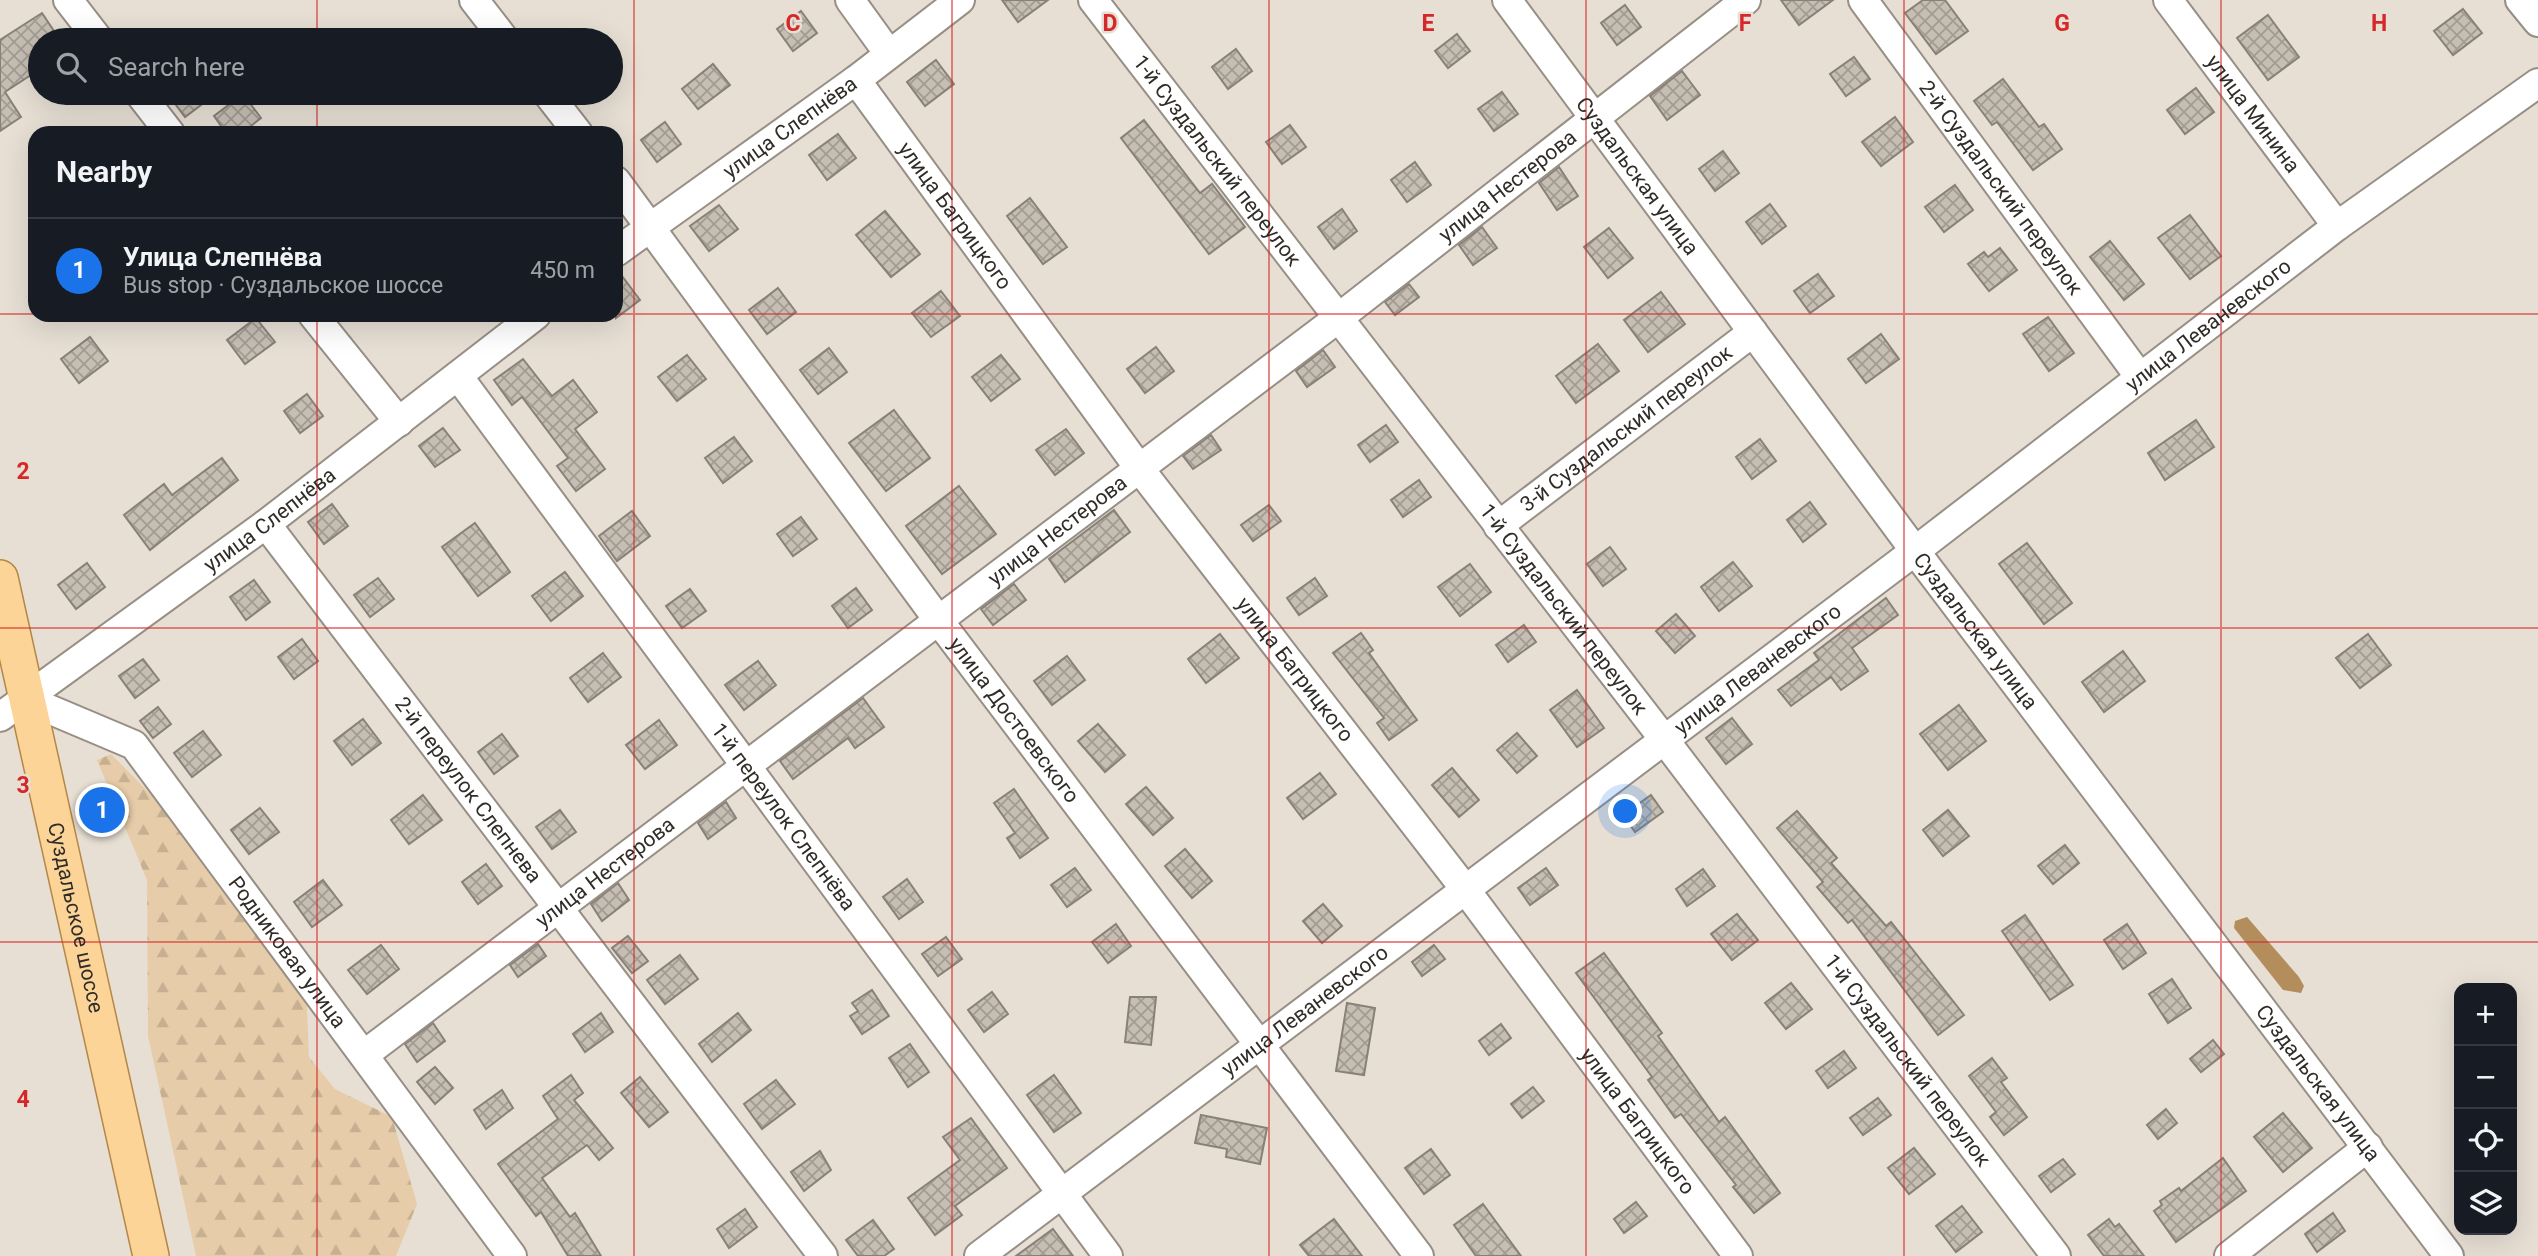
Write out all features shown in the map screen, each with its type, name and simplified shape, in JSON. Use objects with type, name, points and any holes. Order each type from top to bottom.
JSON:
[{"type":"main road","name":"Суздальское шоссе","points":[[0,578],[12,708],[152,1256]]},
{"type":"street","points":[[68,0],[90,28]]},
{"type":"street","points":[[474,0],[496,28]]},
{"type":"street","points":[[850,0],[890,54]]},
{"type":"street","name":"улица Слепнёва","points":[[623,246],[856,80],[960,0]]},
{"type":"street","name":"1-й Суздальский переулок","points":[[1093,0],[1663,738],[2056,1256]]},
{"type":"street","name":"Суздальская улица","points":[[1507,0],[1915,551],[2449,1256]]},
{"type":"street","name":"улица Нестерова","points":[[365,1054],[1337,319],[1746,0]]},
{"type":"street","name":"2-й Суздальский переулок","points":[[1863,0],[2139,376]]},
{"type":"street","name":"улица Минина","points":[[2168,0],[2337,226]]},
{"type":"street","points":[[2520,0],[2538,22]]},
{"type":"street","name":"улица Багрицкого","points":[[856,80],[1139,468],[1465,889],[1738,1256]]},
{"type":"street","name":"улица Леваневского","points":[[979,1256],[1663,738],[1915,551],[2337,226],[2538,83]]},
{"type":"street","points":[[148,105],[165,126]]},
{"type":"street","points":[[556,105],[573,126]]},
{"type":"street","name":"улица Достоевского","points":[[623,190],[939,621],[1419,1256]]},
{"type":"street","points":[[319,322],[399,422]]},
{"type":"street","name":"улица Слепнёва","points":[[12,708],[267,524],[527,322]]},
{"type":"street","name":"3-й Суздальский переулок","points":[[1498,526],[1753,332]]},
{"type":"street","name":"1-й переулок Слепнёва","points":[[458,376],[1108,1256]]},
{"type":"street","name":"2-й переулок Слепнева","points":[[267,524],[556,909],[823,1256]]},
{"type":"street","name":"Родниковая улица","points":[[12,708],[134,746],[365,1054],[512,1256]]},
{"type":"street","points":[[2229,1256],[2368,1147]]},
{"type":"green space","points":[[111,754],[200,844],[306,987],[309,1057],[335,1089],[392,1117],[417,1204],[396,1256],[196,1256],[148,1036],[147,880],[97,760]]},
{"type":"shaded area","points":[[2247,917],[2299,977],[2304,986],[2301,993],[2283,990],[2234,928],[2235,921]]},
{"type":"building","points":[[1002,0],[1048,0],[1018,22]]},
{"type":"building","points":[[1781,0],[1833,0],[1799,25]]},
{"type":"building","points":[[1923,0],[1945,0],[1968,31],[1936,54],[1905,13]]},
{"type":"building","points":[[1625,5],[1641,27],[1617,45],[1601,23]]},
{"type":"building","points":[[2463,9],[2482,33],[2453,55],[2434,31]]},
{"type":"building","points":[[801,11],[817,33],[793,51],[777,29]]},
{"type":"building","points":[[42,13],[52,28],[28,28],[28,77],[5,92],[21,117],[0,131],[0,40]]},
{"type":"building","points":[[2268,15],[2299,57],[2268,80],[2237,38]]},
{"type":"building","points":[[1457,34],[1470,51],[1448,68],[1435,51]]},
{"type":"building","points":[[1236,49],[1252,71],[1228,89],[1212,67]]},
{"type":"building","points":[[1854,57],[1870,79],[1846,96],[1830,74]]},
{"type":"building","points":[[936,60],[954,84],[925,106],[907,82]]},
{"type":"building","points":[[713,64],[730,85],[698,109],[682,89]]},
{"type":"building","points":[[1682,71],[1700,95],[1667,120],[1650,96]]},
{"type":"building","points":[[2003,79],[2039,127],[2044,124],[2062,149],[2033,170],[1997,122],[1992,125],[1974,101]]},
{"type":"building","points":[[2196,88],[2214,112],[2185,134],[2167,110]]},
{"type":"building","points":[[1502,92],[1518,114],[1494,131],[1478,109]]},
{"type":"building","points":[[176,105],[201,105],[185,117]]},
{"type":"building","points":[[228,105],[251,105],[261,118],[251,126],[221,126],[214,116]]},
{"type":"building","points":[[1895,117],[1913,142],[1881,166],[1862,142]]},
{"type":"building","points":[[1144,120],[1200,193],[1212,184],[1245,227],[1209,254],[1121,138]]},
{"type":"building","points":[[665,122],[681,144],[657,162],[641,140]]},
{"type":"building","points":[[1290,125],[1306,147],[1282,164],[1266,142]]},
{"type":"building","points":[[838,134],[856,158],[827,180],[809,155]]},
{"type":"building","points":[[1723,151],[1739,173],[1715,191],[1699,169]]},
{"type":"building","points":[[1415,162],[1431,185],[1407,202],[1391,180]]},
{"type":"building","points":[[1559,167],[1578,196],[1557,210],[1539,183]]},
{"type":"building","points":[[1955,185],[1973,210],[1944,232],[1925,207]]},
{"type":"building","points":[[1030,198],[1067,247],[1043,264],[1007,216]]},
{"type":"building","points":[[1770,204],[1786,226],[1762,244],[1746,222]]},
{"type":"building","points":[[719,205],[738,229],[709,251],[690,226]]},
{"type":"building","points":[[1342,209],[1357,231],[1334,249],[1318,227]]},
{"type":"building","points":[[885,211],[920,254],[891,277],[856,235]]},
{"type":"building","points":[[2190,215],[2221,256],[2190,279],[2158,238]]},
{"type":"building","points":[[1482,227],[1497,248],[1473,265],[1459,245]]},
{"type":"building","points":[[1609,228],[1633,258],[1608,278],[1584,247]]},
{"type":"building","points":[[2110,241],[2144,284],[2124,300],[2090,257]]},
{"type":"building","points":[[2000,248],[2017,270],[1989,291],[1968,264],[1984,252],[1988,257]]},
{"type":"building","points":[[1818,274],[1834,296],[1810,313],[1794,291]]},
{"type":"building","points":[[623,277],[640,300],[623,313]]},
{"type":"building","points":[[1409,284],[1419,297],[1395,315],[1385,302]]},
{"type":"building","points":[[778,288],[796,312],[767,334],[749,310]]},
{"type":"building","points":[[941,291],[960,316],[931,337],[912,313]]},
{"type":"building","points":[[1661,292],[1685,324],[1648,352],[1624,320]]},
{"type":"building","points":[[2048,317],[2074,353],[2049,371],[2023,334]]},
{"type":"building","points":[[251,322],[259,322],[275,342],[245,364],[227,340]]},
{"type":"building","points":[[1881,334],[1899,359],[1866,383],[1848,359]]},
{"type":"building","points":[[90,337],[108,361],[79,383],[61,359]]},
{"type":"building","points":[[1598,344],[1619,371],[1576,403],[1556,376]]},
{"type":"building","points":[[1156,347],[1174,371],[1145,393],[1127,369]]},
{"type":"building","points":[[829,348],[847,372],[818,394],[800,370]]},
{"type":"building","points":[[1323,350],[1335,367],[1307,387],[1296,371]]},
{"type":"building","points":[[687,355],[706,379],[677,401],[658,377]]},
{"type":"building","points":[[1001,355],[1020,379],[991,401],[972,377]]},
{"type":"building","points":[[523,359],[552,396],[573,380],[597,412],[575,429],[605,469],[576,491],[557,466],[568,458],[522,397],[512,405],[494,380]]},
{"type":"building","points":[[307,394],[323,416],[300,433],[284,411]]},
{"type":"building","points":[[894,410],[930,458],[886,491],[849,443]]},
{"type":"building","points":[[2196,420],[2214,447],[2165,480],[2148,453]]},
{"type":"building","points":[[1386,425],[1398,442],[1370,462],[1358,445]]},
{"type":"building","points":[[443,428],[460,450],[435,467],[419,446]]},
{"type":"building","points":[[1066,429],[1084,453],[1055,475],[1036,450]]},
{"type":"building","points":[[1211,435],[1221,450],[1193,469],[1183,456]]},
{"type":"building","points":[[734,437],[752,461],[723,483],[705,458]]},
{"type":"building","points":[[1760,439],[1776,461],[1752,479],[1736,457]]},
{"type":"building","points":[[222,458],[238,480],[150,550],[124,515],[164,484],[172,495]]},
{"type":"building","points":[[1419,480],[1431,497],[1403,517],[1391,500]]},
{"type":"building","points":[[959,486],[996,534],[942,574],[906,526]]},
{"type":"building","points":[[1810,502],[1826,524],[1803,542],[1787,520]]},
{"type":"building","points":[[332,504],[348,526],[324,544],[308,522]]},
{"type":"building","points":[[1269,505],[1281,521],[1253,541],[1241,525]]},
{"type":"building","points":[[1114,510],[1130,532],[1065,582],[1049,559]]},
{"type":"building","points":[[632,511],[650,536],[617,561],[599,536]]},
{"type":"building","points":[[801,517],[817,539],[793,556],[777,534]]},
{"type":"building","points":[[475,523],[510,572],[478,596],[442,547]]},
{"type":"building","points":[[2027,543],[2072,603],[2044,624],[1999,564]]},
{"type":"building","points":[[1610,547],[1626,569],[1603,586],[1587,564]]},
{"type":"building","points":[[1733,562],[1752,586],[1719,611],[1701,587]]},
{"type":"building","points":[[87,563],[105,587],[76,609],[58,585]]},
{"type":"building","points":[[1470,564],[1491,592],[1460,616],[1438,587]]},
{"type":"building","points":[[565,572],[583,596],[551,621],[532,596]]},
{"type":"building","points":[[378,578],[394,599],[370,617],[354,595]]},
{"type":"building","points":[[1315,578],[1327,596],[1299,615],[1287,598]]},
{"type":"building","points":[[254,580],[270,602],[246,620],[230,597]]},
{"type":"building","points":[[1014,584],[1026,600],[993,625],[981,609]]},
{"type":"building","points":[[856,588],[872,610],[848,628],[832,606]]},
{"type":"building","points":[[690,589],[706,611],[682,628],[666,606]]},
{"type":"building","points":[[1886,598],[1898,615],[1852,648],[1868,671],[1841,690],[1831,677],[1791,706],[1778,690],[1819,660],[1814,653]]},
{"type":"building","points":[[1676,614],[1695,636],[1675,653],[1656,631]]},
{"type":"building","points":[[1524,625],[1536,642],[1508,662],[1496,645]]},
{"type":"building","points":[[1361,633],[1373,650],[1369,653],[1417,720],[1389,740],[1377,723],[1384,718],[1333,653]]},
{"type":"building","points":[[1220,634],[1239,658],[1206,683],[1188,659]]},
{"type":"building","points":[[2368,634],[2391,665],[2360,688],[2336,658]]},
{"type":"building","points":[[302,639],[318,661],[294,679],[278,657]]},
{"type":"building","points":[[2123,651],[2145,681],[2104,712],[2082,682]]},
{"type":"building","points":[[603,653],[621,677],[588,702],[570,678]]},
{"type":"building","points":[[1067,656],[1085,680],[1052,705],[1034,681]]},
{"type":"building","points":[[143,659],[159,680],[135,698],[119,676]]},
{"type":"building","points":[[758,661],[776,685],[744,710],[725,685]]},
{"type":"building","points":[[1577,690],[1604,728],[1577,747],[1550,710]]},
{"type":"building","points":[[863,698],[884,727],[855,748],[848,738],[793,779],[780,761]]},
{"type":"building","points":[[1959,705],[1986,741],[1948,770],[1920,734]]},
{"type":"building","points":[[158,707],[171,724],[153,738],[140,721]]},
{"type":"building","points":[[1732,718],[1752,744],[1726,764],[1706,738]]},
{"type":"building","points":[[363,719],[381,743],[352,765],[334,741]]},
{"type":"building","points":[[659,720],[677,745],[645,769],[626,745]]},
{"type":"building","points":[[1098,724],[1125,755],[1105,772],[1078,741]]},
{"type":"building","points":[[203,731],[221,755],[192,777],[174,753]]},
{"type":"building","points":[[1517,733],[1537,756],[1517,773],[1497,750]]},
{"type":"building","points":[[502,734],[518,756],[494,774],[478,752]]},
{"type":"building","points":[[1452,768],[1479,800],[1459,817],[1432,785]]},
{"type":"building","points":[[1320,773],[1336,794],[1303,819],[1287,798]]},
{"type":"building","points":[[1146,787],[1173,818],[1153,835],[1126,804]]},
{"type":"building","points":[[1014,789],[1048,838],[1020,858],[1007,838],[1015,833],[994,803]]},
{"type":"building","points":[[423,795],[442,820],[409,844],[391,820]]},
{"type":"building","points":[[1651,795],[1663,812],[1635,832],[1623,815]]},
{"type":"building","points":[[726,802],[736,818],[708,839],[698,823]]},
{"type":"building","points":[[260,808],[279,832],[249,854],[231,830]]},
{"type":"building","points":[[560,810],[576,832],[552,849],[536,827]]},
{"type":"building","points":[[1948,810],[1969,836],[1943,856],[1923,830]]},
{"type":"building","points":[[1797,811],[1837,858],[1831,863],[1886,926],[1891,922],[1964,1015],[1938,1035],[1852,920],[1848,923],[1817,887],[1823,882],[1777,828]]},
{"type":"building","points":[[2065,845],[2079,863],[2053,884],[2038,866]]},
{"type":"building","points":[[1185,849],[1212,881],[1192,898],[1165,866]]},
{"type":"building","points":[[486,864],[502,886],[478,904],[462,882]]},
{"type":"building","points":[[1075,868],[1091,890],[1067,907],[1051,885]]},
{"type":"building","points":[[1546,868],[1558,885],[1530,905],[1518,888]]},
{"type":"building","points":[[1703,869],[1715,886],[1687,906],[1676,889]]},
{"type":"building","points":[[907,879],[923,902],[899,919],[883,897]]},
{"type":"building","points":[[323,880],[342,905],[312,927],[294,902]]},
{"type":"building","points":[[618,883],[629,900],[602,921],[591,904]]},
{"type":"building","points":[[1323,904],[1342,926],[1322,943],[1303,921]]},
{"type":"building","points":[[1737,914],[1758,940],[1732,960],[1711,934]]},
{"type":"building","points":[[2025,915],[2073,985],[2050,1000],[2002,931]]},
{"type":"building","points":[[1116,924],[1131,946],[1108,963],[1092,942]]},
{"type":"building","points":[[2127,924],[2146,953],[2123,969],[2104,940]]},
{"type":"building","points":[[628,936],[648,961],[632,973],[612,948]]},
{"type":"building","points":[[946,937],[962,959],[938,976],[922,954]]},
{"type":"building","points":[[538,944],[546,956],[518,977],[510,965]]},
{"type":"building","points":[[381,945],[399,969],[367,994],[348,970]]},
{"type":"building","points":[[1434,945],[1445,959],[1422,976],[1412,962]]},
{"type":"building","points":[[1604,953],[1662,1033],[1658,1036],[1719,1122],[1725,1117],[1780,1193],[1754,1213],[1733,1187],[1736,1185],[1681,1114],[1675,1118],[1648,1080],[1652,1077],[1576,973]]},
{"type":"building","points":[[680,955],[698,979],[665,1004],[647,980]]},
{"type":"building","points":[[2172,979],[2191,1008],[2168,1023],[2149,994]]},
{"type":"building","points":[[1791,983],[1812,1009],[1786,1029],[1765,1003]]},
{"type":"building","points":[[872,990],[889,1016],[862,1034],[850,1016],[858,1011],[852,1003]]},
{"type":"building","points":[[992,992],[1008,1014],[984,1032],[968,1010]]},
{"type":"building","points":[[1130,997],[1156,997],[1151,1045],[1125,1042]]},
{"type":"building","points":[[1347,1003],[1375,1008],[1364,1075],[1336,1071]]},
{"type":"building","points":[[601,1013],[613,1032],[585,1052],[573,1034]]},
{"type":"building","points":[[738,1013],[751,1030],[712,1062],[699,1044]]},
{"type":"building","points":[[433,1023],[445,1041],[417,1062],[405,1044]]},
{"type":"building","points":[[1501,1024],[1511,1038],[1489,1055],[1479,1041]]},
{"type":"building","points":[[2213,1040],[2224,1054],[2201,1072],[2190,1059]]},
{"type":"building","points":[[910,1044],[929,1072],[908,1087],[889,1058]]},
{"type":"building","points":[[1844,1051],[1856,1068],[1828,1088],[1816,1071]]},
{"type":"building","points":[[1992,1058],[2007,1078],[2001,1082],[2027,1117],[2004,1135],[1990,1117],[1996,1112],[1969,1076]]},
{"type":"building","points":[[435,1067],[453,1088],[435,1104],[417,1082]]},
{"type":"building","points":[[571,1075],[583,1093],[574,1100],[613,1148],[599,1160],[587,1145],[542,1178],[570,1217],[575,1213],[601,1256],[568,1256],[541,1212],[536,1216],[498,1164],[558,1119],[543,1096]]},
{"type":"building","points":[[1054,1075],[1081,1113],[1054,1132],[1027,1095]]},
{"type":"building","points":[[640,1077],[668,1112],[649,1127],[621,1093]]},
{"type":"building","points":[[776,1080],[795,1104],[762,1129],[744,1104]]},
{"type":"building","points":[[1533,1087],[1544,1101],[1522,1118],[1511,1104]]},
{"type":"building","points":[[502,1090],[513,1108],[486,1129],[474,1110]]},
{"type":"building","points":[[1878,1098],[1891,1115],[1863,1135],[1850,1118]]},
{"type":"building","points":[[2166,1109],[2177,1123],[2158,1139],[2147,1125]]},
{"type":"building","points":[[2283,1113],[2312,1148],[2283,1172],[2254,1137]]},
{"type":"building","points":[[1201,1115],[1267,1128],[1260,1164],[1226,1157],[1227,1149],[1195,1143]]},
{"type":"building","points":[[971,1118],[1007,1168],[955,1206],[962,1215],[935,1235],[908,1198],[960,1160],[943,1137]]},
{"type":"building","points":[[1914,1148],[1935,1174],[1909,1194],[1888,1168]]},
{"type":"building","points":[[1431,1149],[1450,1175],[1424,1194],[1405,1168]]},
{"type":"building","points":[[820,1151],[831,1170],[804,1191],[791,1172]]},
{"type":"building","points":[[2223,1158],[2246,1191],[2176,1242],[2154,1211],[2162,1205],[2160,1201],[2179,1188],[2181,1191]]},
{"type":"building","points":[[2063,1159],[2075,1174],[2051,1192],[2039,1176]]},
{"type":"building","points":[[1636,1202],[1647,1216],[1624,1233],[1614,1219]]},
{"type":"building","points":[[1483,1204],[1521,1256],[1476,1256],[1454,1225]]},
{"type":"building","points":[[1962,1206],[1982,1232],[1956,1252],[1936,1226]]},
{"type":"building","points":[[745,1209],[757,1227],[729,1248],[717,1229]]},
{"type":"building","points":[[2333,1213],[2345,1231],[2317,1252],[2305,1234]]},
{"type":"building","points":[[1334,1219],[1362,1256],[1309,1256],[1300,1245]]},
{"type":"building","points":[[2109,1219],[2115,1227],[2119,1224],[2144,1256],[2104,1256],[2088,1235]]},
{"type":"building","points":[[873,1220],[894,1249],[884,1256],[858,1256],[846,1240]]},
{"type":"building","points":[[1053,1229],[1073,1256],[1016,1256]]},
{"type":"place","name":"Улица Слепнёва","points":[[102,810]]}]
